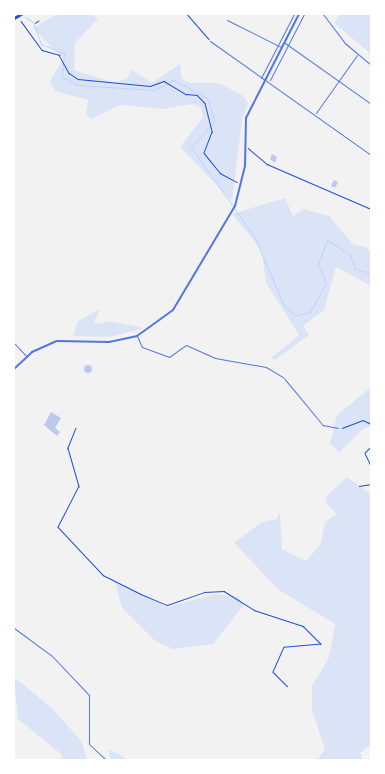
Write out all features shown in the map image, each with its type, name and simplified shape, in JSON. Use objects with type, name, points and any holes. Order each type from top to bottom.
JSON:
[{"type":"highway","points":[[14,18],[21,14]]},
{"type":"street","points":[[261,78],[294,14]]},
{"type":"street","points":[[14,369],[27,356],[62,340],[109,342],[137,336],[176,306],[232,212],[240,189],[246,118],[299,14]]},
{"type":"street","points":[[269,81],[304,14]]},
{"type":"street","points":[[322,14],[357,55],[371,65]]},
{"type":"street","points":[[227,20],[282,47]]},
{"type":"street","points":[[210,41],[371,155]]},
{"type":"street","points":[[284,42],[371,104]]},
{"type":"street","points":[[315,114],[357,55]]},
{"type":"street","points":[[137,336],[142,346],[169,357],[186,345],[214,358],[266,367],[284,378]]},
{"type":"street","points":[[14,343],[27,356]]},
{"type":"street","points":[[14,628],[52,656],[89,695],[88,744],[106,760]]},
{"type":"lane","points":[[284,378],[323,425],[338,428]]},
{"type":"path","points":[[186,14],[210,41]]},
{"type":"path","points":[[22,21],[42,50],[59,55],[68,73],[78,79],[150,86],[164,81],[186,94],[197,95],[205,104],[212,132],[204,153],[220,174],[237,178],[240,189]]},
{"type":"path","points":[[248,148],[267,164],[371,208]]},
{"type":"path","points":[[338,428],[363,420],[371,424]]},
{"type":"path","points":[[76,428],[68,448],[79,486],[58,527],[113,580],[167,604],[204,592],[224,591],[254,610],[303,626],[321,644],[284,647],[273,672],[287,686]]},
{"type":"path","points":[[371,447],[365,453],[371,466]]},
{"type":"path","points":[[359,486],[371,484]]},
{"type":"shaded area","points":[[57,14],[92,14],[98,19],[75,43],[74,70],[115,83],[127,78],[132,70],[152,83],[180,64],[182,79],[190,83],[219,83],[242,95],[248,103],[242,120],[232,201],[180,147],[203,117],[201,108],[193,104],[163,109],[120,105],[91,119],[86,114],[88,100],[55,91],[50,81],[63,59],[33,28]]},
{"type":"shaded area","points":[[340,14],[371,14],[371,54],[334,23]]},
{"type":"shaded area","points":[[285,198],[293,216],[303,209],[329,216],[354,245],[366,247],[371,253],[371,286],[336,267],[324,310],[303,326],[309,335],[275,360],[271,358],[299,335],[266,283],[262,251],[232,214]]},
{"type":"shaded area","points":[[101,308],[94,322],[99,324],[109,321],[144,328],[111,337],[73,336],[77,322]]},
{"type":"shaded area","points":[[371,387],[371,426],[363,429],[339,453],[330,443],[337,415]]},
{"type":"shaded area","points":[[347,477],[371,494],[371,744],[360,753],[363,760],[317,760],[325,750],[312,710],[312,686],[329,657],[335,624],[279,590],[234,543],[262,522],[277,519],[280,512],[282,549],[306,561],[321,544],[325,522],[337,514],[326,503],[327,496]]},
{"type":"shaded area","points":[[115,582],[167,607],[215,594],[239,597],[243,606],[213,644],[173,649],[155,641],[122,608]]},
{"type":"shaded area","points":[[14,677],[54,710],[82,742],[87,760],[62,760],[61,754],[18,719]]},
{"type":"shaded area","points":[[108,750],[115,752],[128,760],[111,760]]},
{"type":"building","points":[[272,154],[277,157],[275,163],[270,159]]},
{"type":"building","points":[[334,180],[338,182],[335,188],[331,186]]},
{"type":"building","points":[[88,365],[92,369],[88,373],[84,369]]},
{"type":"building","points":[[51,412],[61,418],[55,428],[60,432],[57,436],[44,425]]},
{"type":"waterway","points":[[25,17],[33,22],[41,44],[64,53],[62,77],[78,85],[154,90],[174,80],[208,99],[214,122],[191,147],[254,236],[283,304],[295,316],[310,312],[326,283],[318,264],[327,240],[350,255],[355,269],[371,273]]}]
